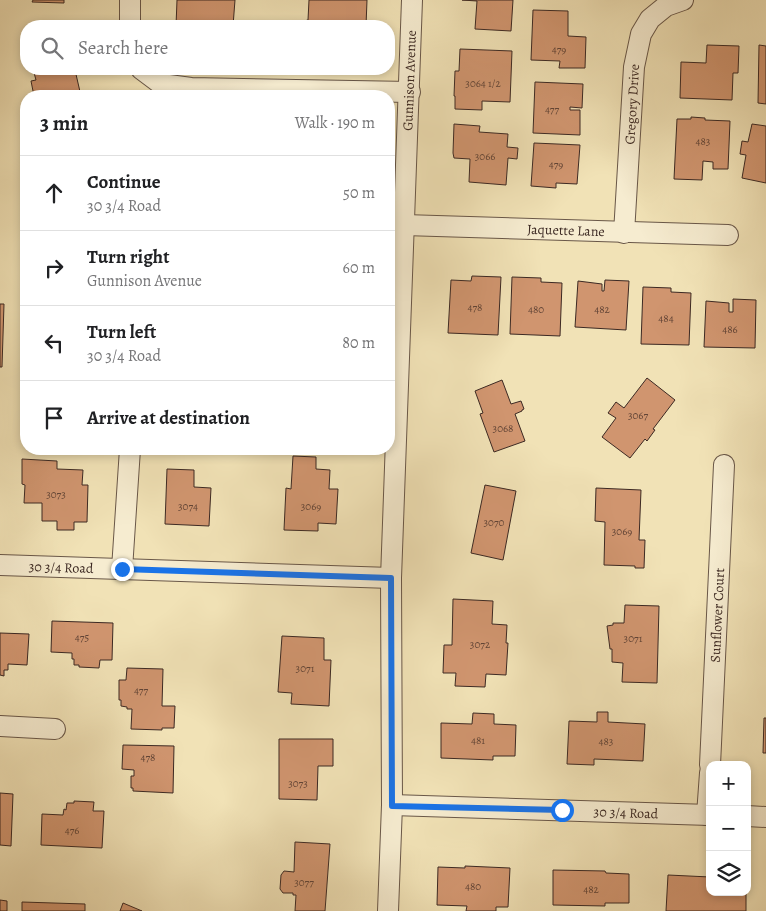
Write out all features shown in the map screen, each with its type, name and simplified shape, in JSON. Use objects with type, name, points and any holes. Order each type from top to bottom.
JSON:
[{"type":"street","points":[[130,0],[130,20]]},
{"type":"street","name":"Gunnison Avenue","points":[[388,911],[392,806],[391,578],[412,0]]},
{"type":"street","name":"Gregory Drive","points":[[624,232],[634,67],[641,34],[650,20],[666,6],[683,0]]},
{"type":"street","points":[[149,75],[162,84],[191,88],[300,90]]},
{"type":"street","points":[[395,92],[410,92]]},
{"type":"street","name":"Jaquette Lane","points":[[404,225],[728,235]]},
{"type":"street","points":[[122,569],[130,455]]},
{"type":"street","name":"Sunflower Court","points":[[710,761],[724,465]]},
{"type":"street","name":"30 3/4 Road","points":[[0,565],[391,578]]},
{"type":"street","points":[[0,726],[55,728]]},
{"type":"street","name":"30 3/4 Road","points":[[392,806],[706,815]]},
{"type":"street","points":[[751,816],[766,817]]},
{"type":"building","points":[[33,0],[64,0],[64,3],[32,2]]},
{"type":"building","points":[[177,0],[235,0],[233,20],[176,20]]},
{"type":"building","points":[[309,0],[367,0],[366,20],[308,20]]},
{"type":"building","points":[[462,0],[513,0],[511,31],[475,29],[477,1]]},
{"type":"building","points":[[533,10],[568,11],[568,36],[586,37],[585,68],[559,68],[560,61],[531,60]]},
{"type":"building","points":[[707,45],[739,46],[738,73],[733,73],[732,100],[680,98],[681,62],[706,63]]},
{"type":"building","points":[[759,45],[766,46],[766,104],[758,103]]},
{"type":"building","points":[[460,49],[512,51],[510,102],[482,101],[482,110],[455,109],[455,71],[459,71]]},
{"type":"building","points":[[35,75],[76,75],[80,90],[33,90],[31,81],[36,80]]},
{"type":"building","points":[[535,82],[583,84],[582,108],[570,107],[570,110],[580,110],[580,135],[533,133]]},
{"type":"building","points":[[691,117],[705,118],[705,120],[730,121],[728,169],[713,169],[713,162],[703,161],[702,180],[674,179],[677,119],[691,119]]},
{"type":"building","points":[[454,124],[480,126],[479,132],[508,134],[507,147],[518,148],[517,159],[508,158],[506,185],[469,182],[470,159],[454,158]]},
{"type":"building","points":[[752,124],[766,126],[766,183],[742,178],[746,155],[740,154],[742,141],[748,142]]},
{"type":"building","points":[[534,143],[580,145],[577,184],[556,183],[556,188],[531,186]]},
{"type":"building","points":[[472,276],[501,277],[498,335],[448,333],[451,280],[471,281]]},
{"type":"building","points":[[512,277],[541,278],[541,282],[562,283],[560,336],[510,334]]},
{"type":"building","points":[[605,280],[629,281],[626,330],[575,327],[578,281],[602,284],[602,291],[604,291]]},
{"type":"building","points":[[643,287],[671,288],[671,292],[691,293],[689,345],[641,344]]},
{"type":"building","points":[[733,299],[756,300],[755,348],[704,347],[706,301],[729,303],[729,312],[733,312]]},
{"type":"building","points":[[0,304],[4,304],[2,367],[0,367]]},
{"type":"building","points":[[647,378],[675,400],[653,429],[655,430],[647,441],[645,439],[630,458],[602,437],[616,418],[608,413],[616,402],[624,408]]},
{"type":"building","points":[[502,380],[511,404],[521,401],[524,409],[515,414],[525,441],[494,452],[480,414],[483,413],[475,391]]},
{"type":"building","points":[[293,456],[316,457],[316,469],[330,470],[329,489],[338,489],[336,524],[318,523],[318,531],[284,530],[286,488],[291,489]]},
{"type":"building","points":[[22,459],[57,461],[57,469],[83,470],[82,485],[88,485],[87,522],[74,522],[74,530],[57,530],[57,521],[42,521],[42,503],[24,503],[25,485],[22,484]]},
{"type":"building","points":[[167,469],[194,470],[194,487],[211,488],[209,526],[165,524]]},
{"type":"building","points":[[485,485],[516,491],[503,560],[471,553]]},
{"type":"building","points":[[596,488],[641,490],[639,540],[645,540],[644,568],[604,565],[605,522],[595,521]]},
{"type":"building","points":[[453,599],[493,601],[492,624],[507,625],[506,675],[486,674],[485,687],[455,686],[456,673],[443,673],[444,645],[452,645]]},
{"type":"building","points":[[625,605],[659,606],[657,683],[622,682],[623,663],[612,662],[612,649],[610,649],[607,626],[613,625],[613,623],[624,623]]},
{"type":"building","points":[[52,621],[113,623],[112,660],[100,660],[99,668],[79,667],[79,665],[74,665],[72,653],[51,652]]},
{"type":"building","points":[[0,633],[29,634],[27,665],[8,664],[8,670],[4,670],[4,676],[0,675]]},
{"type":"building","points":[[282,636],[324,638],[324,660],[331,660],[329,706],[291,704],[292,693],[278,692]]},
{"type":"building","points":[[127,668],[163,669],[162,706],[175,706],[174,728],[162,728],[162,730],[131,729],[132,709],[121,706],[121,700],[119,700],[119,680],[126,680]]},
{"type":"building","points":[[597,712],[608,712],[608,722],[645,724],[643,761],[594,759],[594,765],[567,764],[569,721],[597,722]]},
{"type":"building","points":[[473,713],[494,714],[494,724],[516,725],[515,756],[493,756],[493,760],[441,758],[441,723],[472,724]]},
{"type":"building","points":[[764,718],[766,718],[766,753],[763,753]]},
{"type":"building","points":[[279,739],[333,739],[333,766],[318,766],[317,800],[279,799]]},
{"type":"building","points":[[123,745],[174,746],[173,793],[133,791],[133,788],[131,788],[131,776],[134,776],[134,770],[122,769]]},
{"type":"building","points":[[0,793],[13,794],[11,846],[0,845]]},
{"type":"building","points":[[74,801],[94,802],[93,811],[104,811],[102,848],[41,845],[42,814],[63,815],[67,803],[74,803]]},
{"type":"building","points":[[295,842],[330,844],[325,911],[295,911],[296,895],[293,895],[293,893],[283,893],[280,889],[281,875],[284,871],[294,872]]},
{"type":"building","points":[[465,866],[510,868],[508,907],[496,907],[496,911],[466,911],[467,906],[437,905],[438,867],[465,868]]},
{"type":"building","points":[[553,870],[605,871],[606,873],[629,874],[629,903],[605,903],[605,906],[553,905]]},
{"type":"building","points":[[668,875],[706,877],[706,896],[746,896],[746,911],[666,911]]},
{"type":"building","points":[[0,900],[7,901],[7,911],[0,911]]},
{"type":"building","points":[[22,902],[85,904],[85,911],[22,911]]},
{"type":"building","points":[[123,903],[142,911],[120,911]]},
{"type":"route","points":[[122,569],[391,578],[392,806],[562,810]]}]
